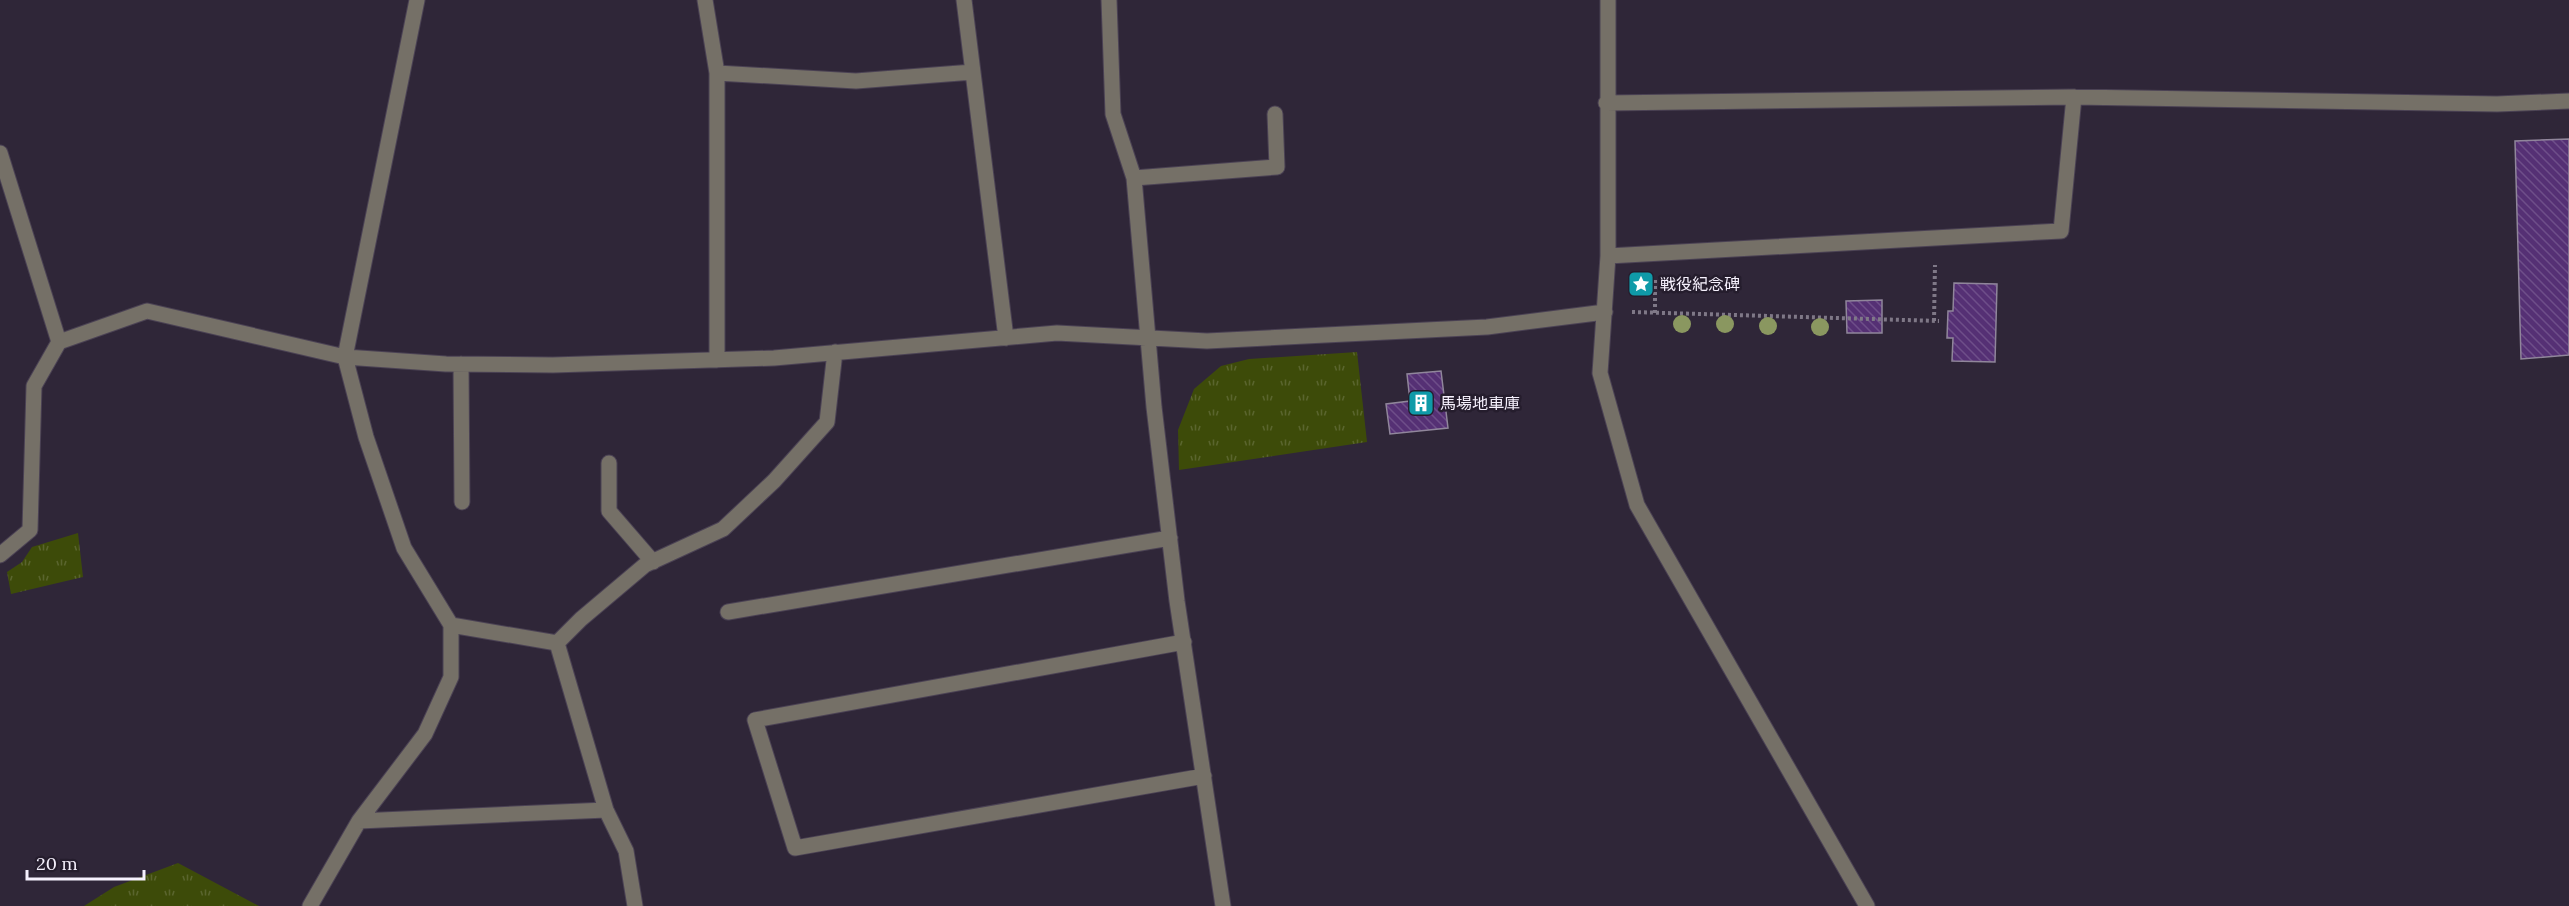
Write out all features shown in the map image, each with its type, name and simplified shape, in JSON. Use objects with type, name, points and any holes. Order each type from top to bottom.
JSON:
[{"type":"street","points":[[310,906],[360,821],[425,734],[451,677],[451,625],[404,548],[366,437],[345,357],[417,0]]},
{"type":"street","points":[[705,0],[717,73],[717,360]]},
{"type":"street","points":[[964,0],[1006,338]]},
{"type":"street","points":[[1109,0],[1113,114],[1134,178],[1148,339],[1170,538],[1223,906]]},
{"type":"street","points":[[1608,0],[1606,104],[1608,255],[1600,373],[1637,505],[1867,906]]},
{"type":"street","points":[[717,73],[856,81],[973,72]]},
{"type":"street","points":[[1606,104],[2074,97],[2497,104],[2569,101]]},
{"type":"street","points":[[1608,255],[2061,231],[2074,97]]},
{"type":"street","points":[[1134,178],[1277,167],[1275,114]]},
{"type":"street","points":[[0,153],[58,342]]},
{"type":"street","points":[[0,555],[30,530],[34,386],[58,342],[147,311],[345,357],[460,364],[553,365],[717,360],[1057,333],[1207,341],[1487,327],[1605,312]]},
{"type":"street","points":[[557,643],[581,619],[645,565],[723,529],[774,481],[827,422],[835,352]]},
{"type":"street","points":[[460,364],[462,502]]},
{"type":"street","points":[[609,463],[609,511],[653,562]]},
{"type":"street","points":[[728,612],[1170,538]]},
{"type":"street","points":[[451,625],[557,643]]},
{"type":"street","points":[[1184,642],[755,720],[795,848],[1204,776]]},
{"type":"street","points":[[557,643],[606,810],[626,851],[635,906]]},
{"type":"street","points":[[360,821],[606,810]]},
{"type":"path","points":[[1605,312],[1937,321],[1935,238]]},
{"type":"green space","points":[[1357,352],[1367,442],[1179,470],[1178,430],[1194,389],[1221,366],[1249,359]]},
{"type":"green space","points":[[78,533],[83,577],[11,594],[7,572],[22,562],[32,547]]},
{"type":"green space","points":[[178,863],[259,906],[84,906],[114,887]]},
{"type":"building","points":[[2569,139],[2569,355],[2521,359],[2515,141]]},
{"type":"building","points":[[1954,283],[1997,284],[1995,362],[1952,361],[1953,338],[1947,338],[1948,311],[1953,311]]},
{"type":"building","points":[[1882,300],[1882,333],[1847,333],[1846,301]]},
{"type":"building","name":"馬場地車庫","points":[[1441,371],[1448,428],[1390,434],[1386,404],[1410,401],[1407,374]]},
{"type":"place","name":"戦役紀念碑","points":[[1641,284]]},
{"type":"place","name":"馬場地車庫","points":[[1421,403]]}]
